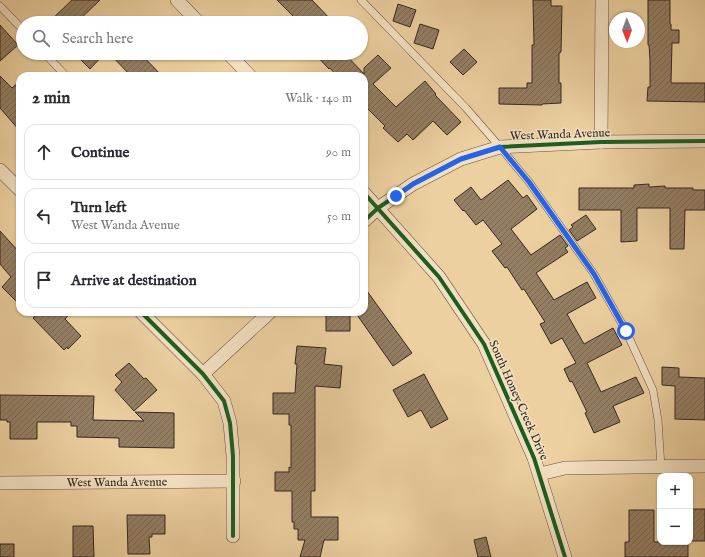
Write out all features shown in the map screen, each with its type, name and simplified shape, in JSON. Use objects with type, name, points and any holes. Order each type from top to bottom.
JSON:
[{"type":"street","points":[[176,0],[192,16]]},
{"type":"street","points":[[601,142],[602,0]]},
{"type":"street","points":[[235,60],[246,72]]},
{"type":"street","name":"West Wanda Avenue","points":[[368,217],[378,208],[413,184],[461,159],[500,147],[601,142],[705,141]]},
{"type":"street","points":[[0,170],[16,186]]},
{"type":"street","name":"South Honey Creek Drive","points":[[368,197],[439,277],[484,344],[534,458],[565,557]]},
{"type":"street","points":[[145,316],[203,374],[224,401],[230,423],[233,456],[233,536]]},
{"type":"street","points":[[203,374],[266,316]]},
{"type":"street","points":[[540,474],[565,468],[705,466]]},
{"type":"street","name":"West Wanda Avenue","points":[[0,483],[234,481]]},
{"type":"lane","points":[[361,0],[466,108],[500,147],[529,182],[594,274],[626,331],[653,390],[658,420],[661,467]]},
{"type":"lane","points":[[0,6],[16,23]]},
{"type":"lane","points":[[51,60],[62,72]]},
{"type":"building","points":[[72,0],[100,0],[83,16],[55,16]]},
{"type":"building","points":[[277,0],[312,0],[327,16],[293,16]]},
{"type":"building","points":[[533,0],[551,0],[551,6],[562,6],[561,52],[559,53],[561,103],[542,105],[499,104],[499,88],[527,88],[527,83],[532,83],[532,45],[534,45]]},
{"type":"building","points":[[648,0],[670,0],[671,30],[679,30],[679,43],[672,43],[671,83],[705,83],[705,102],[647,101],[648,87],[650,87]]},
{"type":"building","points":[[398,4],[416,10],[410,27],[393,21]]},
{"type":"building","points":[[420,24],[439,30],[433,49],[414,43]]},
{"type":"building","points":[[0,25],[16,43],[16,47],[0,61]]},
{"type":"building","points":[[464,49],[477,62],[463,75],[450,62]]},
{"type":"building","points":[[378,55],[391,68],[373,84],[396,107],[425,81],[436,94],[435,95],[461,122],[447,135],[433,121],[413,140],[407,134],[398,142],[383,128],[385,126],[368,109],[368,72],[364,72],[364,68]]},
{"type":"building","points":[[81,60],[98,60],[90,69]]},
{"type":"building","points":[[116,60],[147,60],[158,72],[127,72]]},
{"type":"building","points":[[321,60],[351,60],[362,72],[334,72],[330,68],[329,69]]},
{"type":"building","points":[[0,76],[12,88],[16,84],[16,126],[0,108]]},
{"type":"building","points":[[508,180],[523,198],[527,195],[537,209],[511,229],[531,255],[560,235],[568,246],[565,248],[568,252],[536,273],[554,300],[587,282],[596,298],[567,314],[584,344],[613,328],[622,345],[587,363],[601,392],[636,377],[644,393],[613,406],[620,422],[594,433],[585,413],[587,412],[572,381],[570,382],[564,369],[576,363],[562,338],[551,344],[540,324],[545,322],[524,289],[522,290],[507,267],[505,268],[492,251],[502,244],[483,220],[476,225],[454,200],[471,187],[481,200]]},
{"type":"building","points":[[649,184],[649,187],[665,186],[665,188],[693,188],[693,190],[705,190],[705,210],[685,210],[684,249],[670,249],[670,208],[637,208],[637,241],[621,242],[621,210],[579,210],[579,188],[634,188],[634,185]]},
{"type":"building","points":[[586,215],[596,229],[577,241],[569,230],[573,227],[571,225]]},
{"type":"building","points":[[0,231],[16,249],[16,301],[2,287],[11,277],[0,264]]},
{"type":"building","points":[[368,292],[412,353],[393,366],[358,316],[368,316]]},
{"type":"building","points":[[35,316],[68,316],[65,319],[81,336],[68,349],[67,347],[64,350],[33,318]]},
{"type":"building","points":[[326,316],[350,316],[350,331],[326,331]]},
{"type":"building","points":[[297,346],[326,348],[324,364],[342,366],[340,388],[315,386],[315,491],[311,491],[311,517],[338,517],[338,540],[324,540],[320,557],[300,557],[305,540],[298,540],[298,529],[294,529],[294,522],[292,522],[292,491],[275,491],[275,472],[289,472],[289,467],[291,468],[291,425],[289,425],[289,414],[273,414],[273,393],[295,393],[297,364],[295,364]]},
{"type":"building","points":[[129,363],[157,390],[134,411],[115,390],[122,382],[115,375]]},
{"type":"building","points":[[662,367],[679,368],[679,377],[705,378],[705,420],[675,419],[675,386],[662,385]]},
{"type":"building","points":[[424,374],[448,419],[431,428],[421,410],[408,417],[393,390]]},
{"type":"building","points":[[0,395],[94,396],[93,420],[144,421],[135,412],[174,413],[174,448],[119,447],[119,438],[77,437],[77,426],[71,426],[71,422],[37,422],[37,439],[10,439],[10,422],[7,422],[7,420],[0,420]]},
{"type":"building","points":[[693,509],[705,509],[705,541],[693,541]]},
{"type":"building","points":[[629,510],[654,510],[654,542],[657,542],[657,545],[688,545],[688,557],[625,557],[625,542],[629,542]]},
{"type":"building","points":[[127,515],[165,515],[165,534],[152,534],[152,537],[149,537],[150,554],[128,554]]},
{"type":"building","points":[[73,526],[93,526],[94,557],[73,557]]},
{"type":"building","points":[[486,537],[491,557],[478,557],[474,540]]},
{"type":"building","points":[[0,544],[14,544],[14,557],[0,557]]},
{"type":"cycle path","points":[[368,217],[378,208],[413,184],[461,159],[500,147],[601,142],[705,141]]},
{"type":"cycle path","points":[[368,197],[439,277],[484,344],[534,458],[565,557]]},
{"type":"cycle path","points":[[145,316],[203,374],[224,401],[230,423],[233,456],[233,536]]},
{"type":"route","points":[[396,196],[413,184],[461,159],[500,147],[529,182],[594,274],[626,331]]}]
